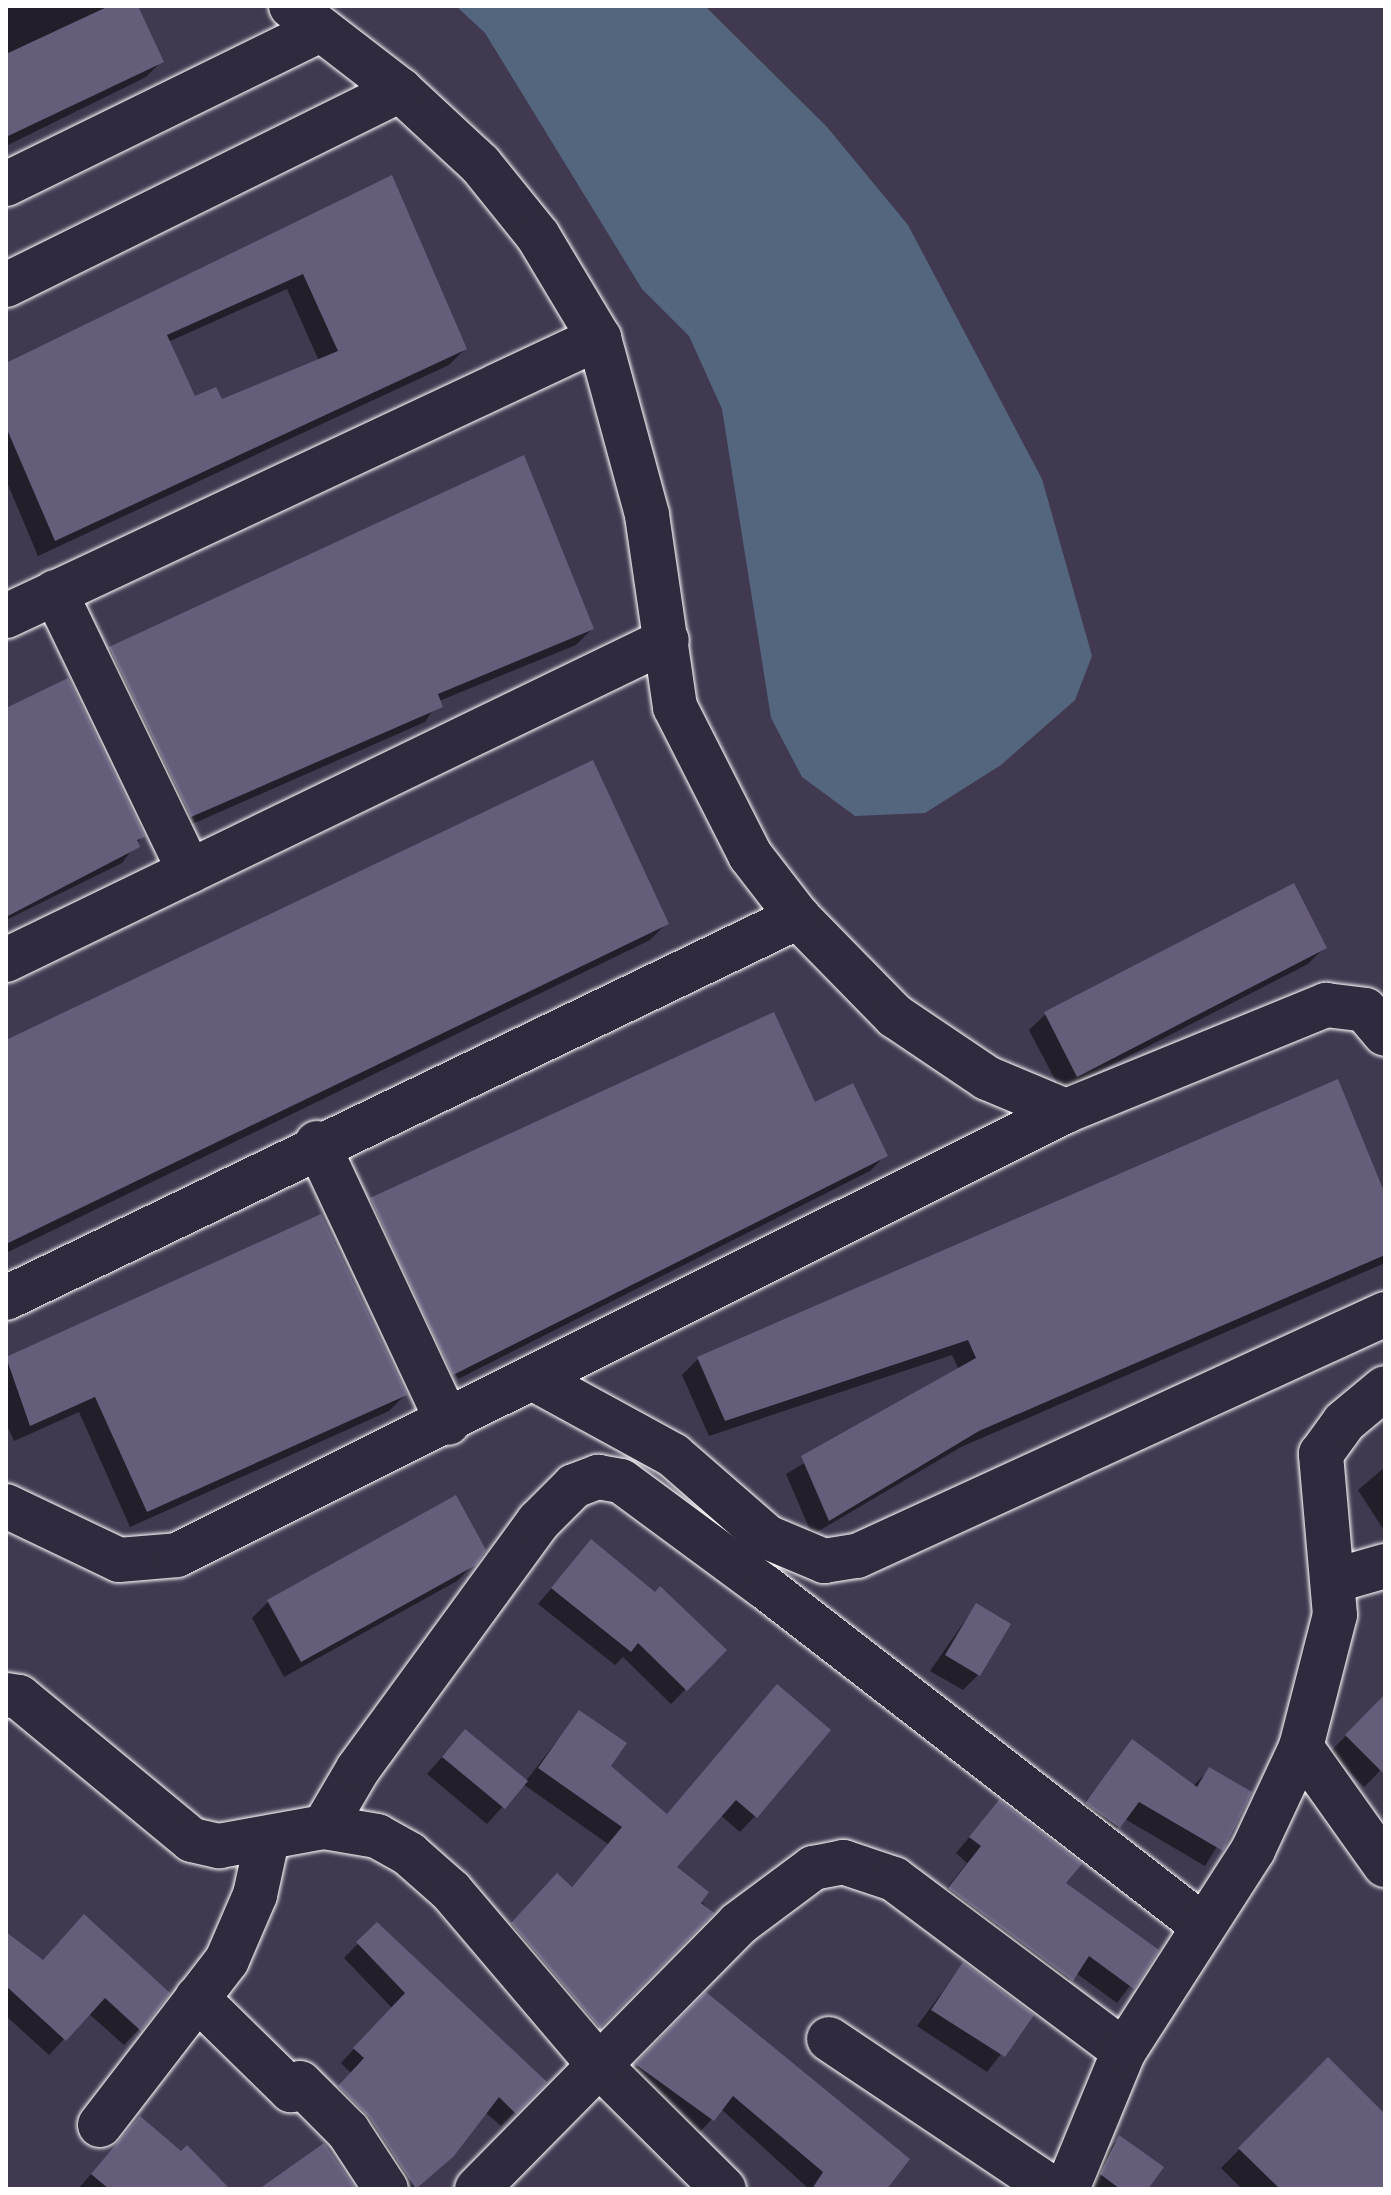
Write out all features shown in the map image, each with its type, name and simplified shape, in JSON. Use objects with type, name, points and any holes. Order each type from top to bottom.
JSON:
[{"type":"street","points":[[6,184],[306,18],[400,90],[480,164],[538,236],[599,338],[647,515],[675,707],[694,755],[736,835],[798,917],[850,975],[939,1050],[1066,1111]]},
{"type":"street","points":[[6,285],[400,90]]},
{"type":"street","points":[[6,616],[599,338]]},
{"type":"street","points":[[55,592],[189,871]]},
{"type":"street","points":[[6,960],[667,640]]},
{"type":"street","points":[[6,1298],[317,1143],[798,917]]},
{"type":"street","points":[[6,1506],[84,1548],[145,1562],[177,1555],[536,1380],[1066,1111],[1326,1005],[1365,1010],[1385,1034]]},
{"type":"street","points":[[317,1143],[448,1423]]},
{"type":"street","points":[[536,1380],[673,1455],[767,1537],[824,1561],[857,1556],[1385,1314]]},
{"type":"street","points":[[1067,2189],[1124,2051],[1202,1925],[1253,1850],[1301,1747],[1329,1648],[1336,1580],[1321,1454],[1344,1422],[1385,1388]]},
{"type":"street","points":[[324,1827],[358,1769],[538,1522],[574,1486],[598,1477],[621,1481],[765,1587],[1202,1925]]},
{"type":"street","points":[[1336,1580],[1385,1566]]},
{"type":"street","points":[[6,1695],[19,1697],[192,1840],[219,1846],[267,1840],[324,1827],[377,1836],[430,1869],[599,2065],[724,2189]]},
{"type":"street","points":[[1301,1747],[1385,1865]]},
{"type":"street","points":[[100,2125],[197,1998],[246,1924],[267,1840]]},
{"type":"street","points":[[477,2189],[786,1882],[843,1862],[894,1879],[1124,2051]]},
{"type":"street","points":[[197,1998],[291,2090],[300,2083],[348,2131],[386,2189]]},
{"type":"street","points":[[829,2039],[1053,2189]]},
{"type":"water","points":[[456,6],[705,6],[827,127],[908,225],[1042,479],[1092,656],[1075,700],[1001,765],[925,813],[855,816],[802,777],[771,718],[722,409],[689,336],[642,289],[485,33]]},
{"type":"building","points":[[109,6],[138,6],[164,62],[6,137],[6,54]]},
{"type":"building","points":[[392,175],[467,349],[55,541],[6,427],[6,363]],"holes":[[[303,274],[338,351],[222,399],[216,387],[195,396],[167,335]]]},
{"type":"building","points":[[524,455],[594,629],[438,694],[443,707],[191,817],[109,647]]},
{"type":"building","points":[[68,678],[145,837],[137,840],[140,847],[6,917],[6,708]]},
{"type":"building","points":[[593,760],[669,924],[6,1244],[6,1040]]},
{"type":"building","points":[[1294,883],[1327,948],[1077,1077],[1044,1012]]},
{"type":"building","points":[[774,1012],[815,1102],[853,1083],[888,1156],[453,1375],[370,1198]]},
{"type":"building","points":[[1338,1079],[1385,1194],[1385,1255],[979,1431],[829,1521],[801,1456],[976,1358],[968,1340],[725,1421],[697,1357]]},
{"type":"building","points":[[321,1214],[407,1395],[147,1512],[95,1397],[30,1426],[6,1357]]},
{"type":"building","points":[[456,1495],[486,1550],[476,1565],[301,1662],[267,1600]]},
{"type":"building","points":[[591,1539],[655,1592],[660,1586],[727,1650],[687,1691],[638,1643],[631,1652],[551,1588]]},
{"type":"building","points":[[976,1603],[1011,1624],[980,1676],[945,1655]]},
{"type":"building","points":[[777,1684],[831,1730],[757,1818],[736,1800],[677,1867],[709,1892],[701,1903],[714,1913],[600,2028],[511,1923],[557,1873],[572,1887],[622,1827],[538,1768],[579,1710],[627,1743],[611,1766],[667,1814]]},
{"type":"building","points":[[1385,1694],[1385,1775],[1345,1735]]},
{"type":"building","points":[[465,1729],[528,1781],[505,1809],[442,1757]]},
{"type":"building","points":[[1132,1739],[1197,1787],[1209,1767],[1252,1792],[1223,1851],[1139,1802],[1120,1828],[1085,1803]]},
{"type":"building","points":[[999,1800],[1082,1864],[1066,1883],[1159,1950],[1134,1989],[1089,1956],[1073,1981],[948,1888],[981,1846],[969,1837]]},
{"type":"building","points":[[84,1914],[170,1993],[141,2031],[105,1998],[66,2041],[6,1986],[6,1932],[43,1960]]},
{"type":"building","points":[[377,1922],[547,2082],[516,2114],[499,2097],[454,2156],[416,2189],[369,2117],[338,2086],[364,2058],[353,2048],[405,1993],[356,1942]]},
{"type":"building","points":[[963,1962],[1034,2015],[1005,2057],[931,2010]]},
{"type":"building","points":[[706,1992],[910,2159],[887,2189],[812,2189],[823,2172],[733,2096],[714,2121],[635,2064]]},
{"type":"building","points":[[1328,2057],[1385,2114],[1385,2189],[1280,2189],[1238,2148]]},
{"type":"building","points":[[140,2116],[181,2151],[187,2145],[230,2189],[109,2189],[91,2174]]},
{"type":"building","points":[[1119,2135],[1164,2167],[1148,2189],[1120,2189],[1100,2174]]},
{"type":"building","points":[[324,2143],[356,2189],[259,2189]]}]
